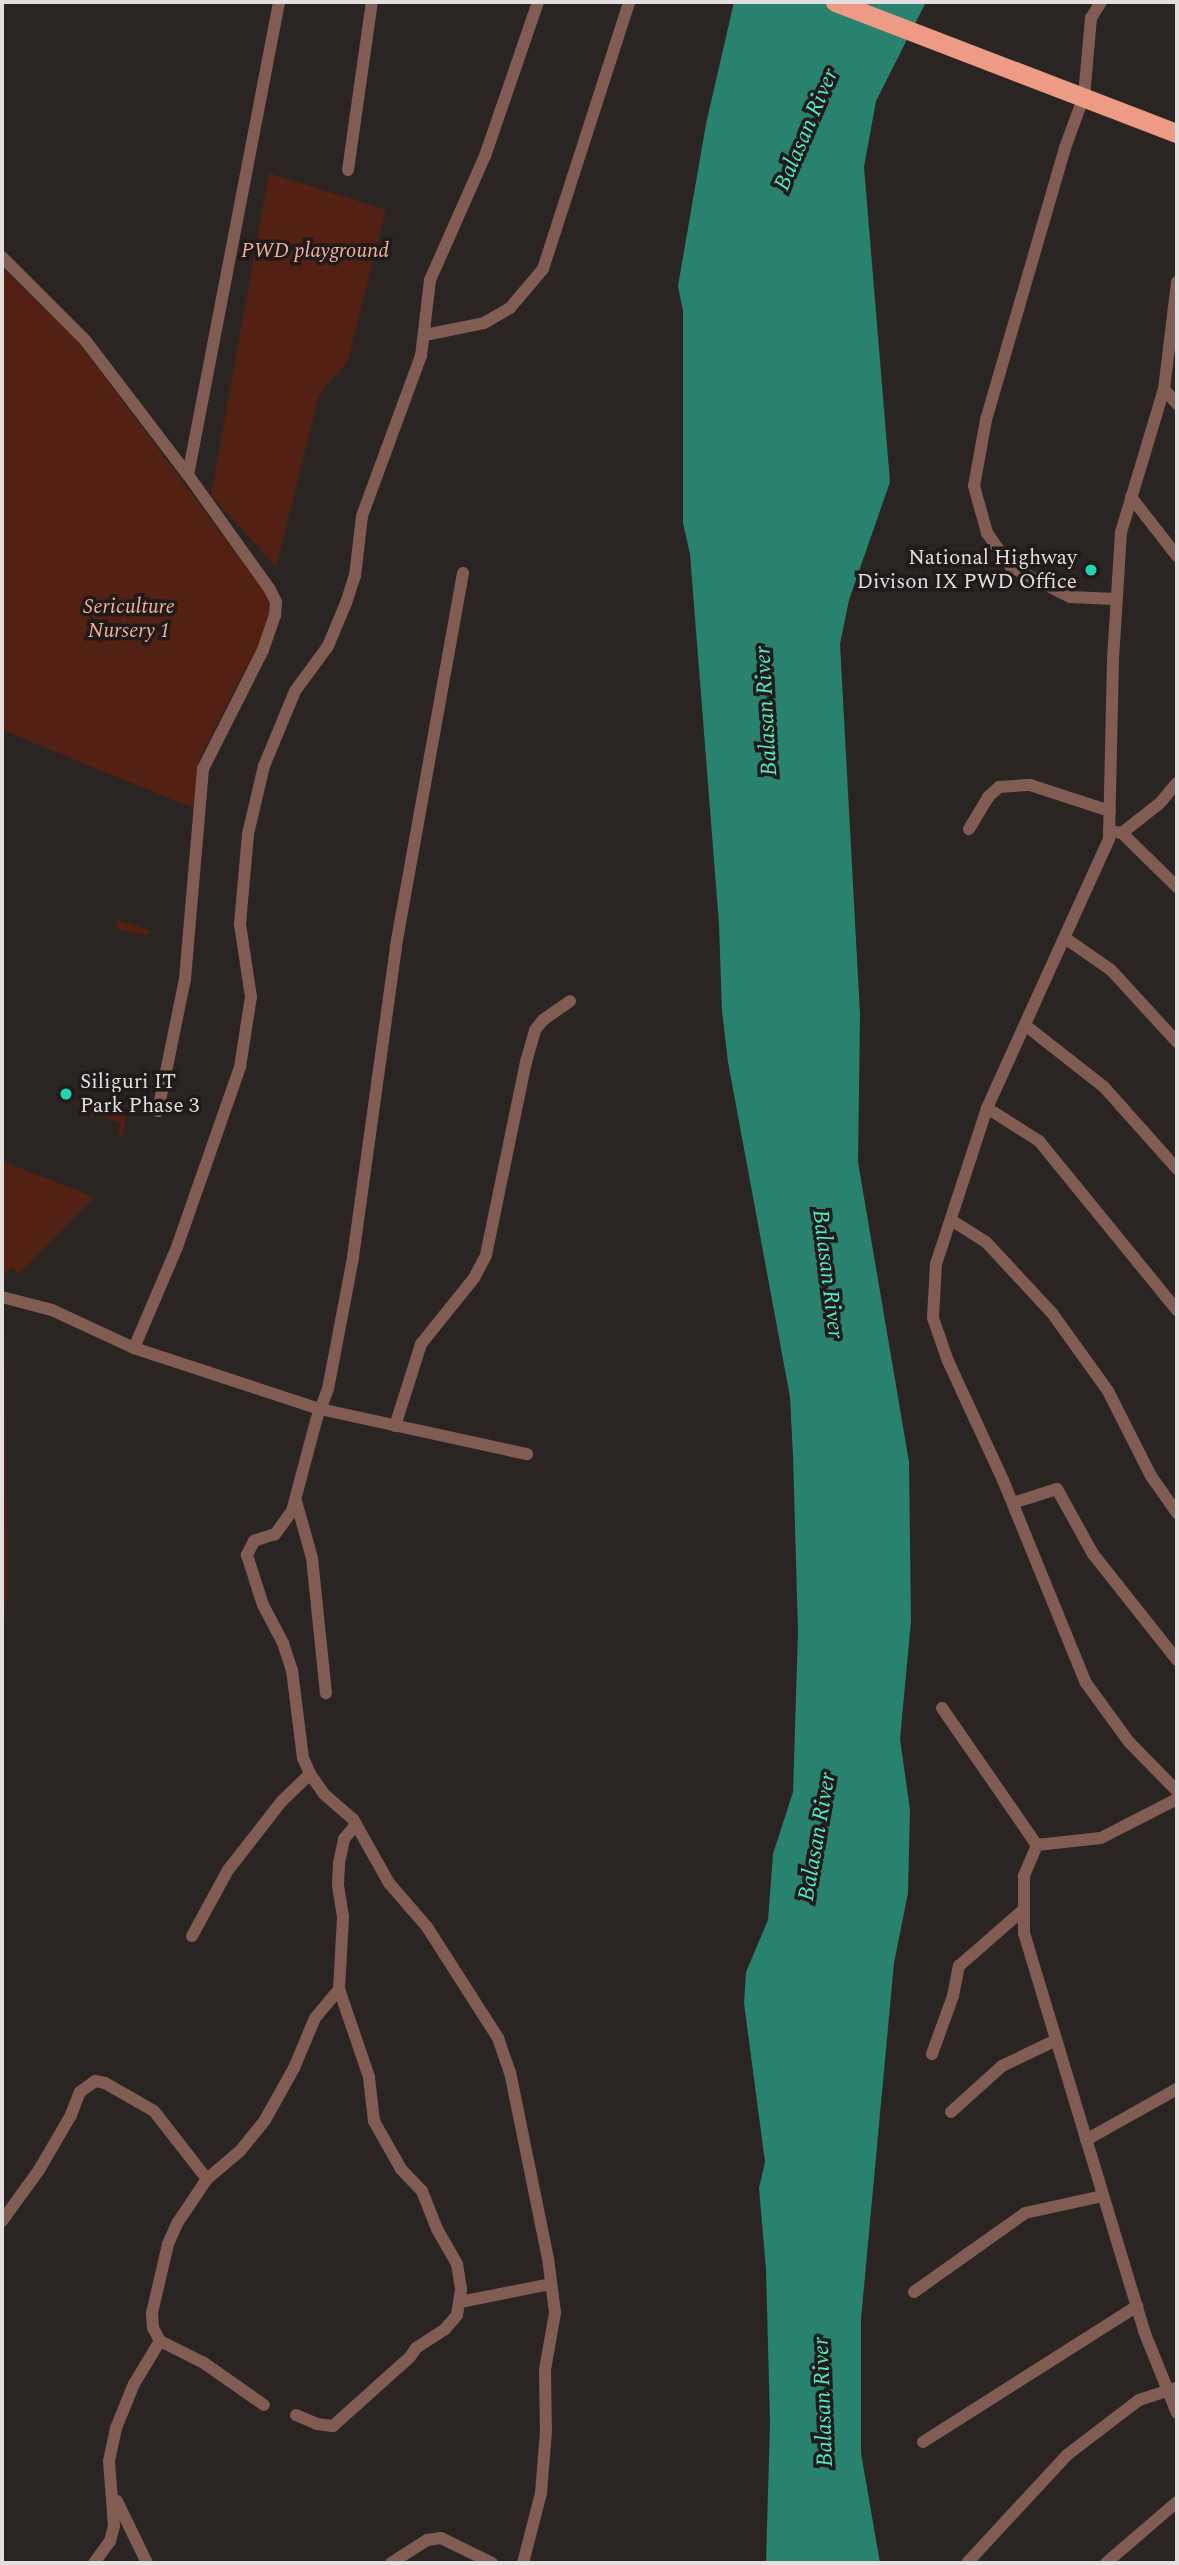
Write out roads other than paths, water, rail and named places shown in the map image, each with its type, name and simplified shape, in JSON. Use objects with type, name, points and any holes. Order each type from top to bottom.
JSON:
[{"type":"highway","points":[[835,2],[1177,134]]},
{"type":"street","points":[[188,475],[279,2]]},
{"type":"street","points":[[348,170],[372,2]]},
{"type":"street","points":[[134,1349],[177,1247],[240,1067],[251,997],[240,925],[248,834],[264,766],[295,691],[328,646],[346,603],[355,576],[362,516],[421,356],[430,280],[485,156],[538,2]]},
{"type":"street","points":[[425,335],[484,323],[510,308],[543,268],[629,2]]},
{"type":"street","points":[[1101,2],[1091,18],[1084,96],[1065,148],[986,419],[974,486],[987,533],[1011,567],[1070,597],[1116,599]]},
{"type":"street","points":[[2,257],[85,340],[188,475],[269,588],[276,608],[263,650],[203,769],[185,979],[158,1111]]},
{"type":"street","points":[[1177,282],[1164,388],[1121,532],[1116,599],[1110,811],[1116,832],[1177,887]]},
{"type":"street","points":[[1164,388],[1177,404]]},
{"type":"street","points":[[1131,497],[1177,555]]},
{"type":"street","points":[[463,573],[396,947],[353,1258],[328,1389],[285,1524],[275,1534],[254,1541],[247,1555],[263,1605],[283,1643],[292,1670],[303,1758],[310,1774],[324,1794],[356,1824],[388,1882],[427,1927],[498,2038],[510,2072],[551,2284],[555,2322],[545,2370],[547,2410],[543,2480],[535,2523],[523,2563]]},
{"type":"street","points":[[1177,783],[1160,803],[1109,839],[987,1108],[936,1264],[933,1318],[948,1361],[1013,1503],[1086,1683],[1129,1742],[1177,1791]]},
{"type":"street","points":[[969,829],[988,797],[999,787],[1030,785],[1110,811]]},
{"type":"street","points":[[1065,938],[1111,970],[1177,1042]]},
{"type":"street","points":[[395,1426],[421,1344],[474,1278],[486,1255],[535,1030],[543,1020],[570,1001]]},
{"type":"street","points":[[1025,1025],[1104,1087],[1177,1169]]},
{"type":"street","points":[[987,1108],[1039,1141],[1177,1310]]},
{"type":"street","points":[[951,1220],[986,1242],[1052,1313],[1108,1391],[1151,1476],[1177,1513]]},
{"type":"street","points":[[2,1297],[52,1311],[134,1349],[320,1409],[527,1454]]},
{"type":"street","points":[[1013,1503],[1057,1489],[1093,1554],[1177,1660]]},
{"type":"street","points":[[295,1497],[312,1558],[326,1693]]},
{"type":"street","points":[[942,1708],[1037,1845]]},
{"type":"street","points":[[192,1936],[228,1870],[282,1801],[310,1774]]},
{"type":"street","points":[[1037,1845],[1101,1838],[1177,1799]]},
{"type":"street","points":[[296,2415],[317,2424],[333,2426],[410,2357],[415,2348],[445,2329],[457,2315],[460,2302],[461,2280],[457,2264],[437,2229],[422,2191],[401,2169],[374,2122],[369,2077],[339,1989],[343,1927],[338,1884],[339,1863],[344,1839],[356,1824]]},
{"type":"street","points":[[1037,1845],[1024,1876],[1024,1933],[1137,2306],[1172,2389],[1177,2413]]},
{"type":"street","points":[[932,2054],[953,1996],[959,1966],[1024,1909]]},
{"type":"street","points":[[264,2405],[204,2362],[160,2341],[153,2328],[152,2313],[168,2245],[178,2222],[207,2179],[240,2151],[265,2120],[294,2068],[315,2018],[339,1989]]},
{"type":"street","points":[[951,2112],[1002,2066],[1056,2040]]},
{"type":"street","points":[[2,2221],[39,2170],[71,2115],[80,2092],[95,2081],[105,2083],[154,2111],[207,2179]]},
{"type":"street","points":[[1086,2140],[1177,2089]]},
{"type":"street","points":[[914,2292],[1025,2213],[1103,2196]]},
{"type":"street","points":[[460,2302],[551,2284]]},
{"type":"street","points":[[923,2442],[1137,2306]]},
{"type":"street","points":[[94,2563],[112,2534],[114,2495],[109,2461],[114,2435],[129,2394],[160,2341]]},
{"type":"street","points":[[967,2563],[1067,2455],[1139,2400],[1172,2389]]},
{"type":"street","points":[[114,2495],[147,2563]]},
{"type":"street","points":[[1106,2563],[1177,2502]]},
{"type":"street","points":[[391,2563],[427,2540],[441,2538],[492,2563]]},
{"type":"water","name":"Balasan River","points":[[734,2],[926,2],[876,101],[864,167],[890,482],[849,600],[840,644],[860,1014],[858,1162],[909,1462],[911,1621],[900,1739],[910,1810],[908,1893],[894,1963],[861,2319],[861,2453],[880,2563],[766,2563],[770,2422],[766,2269],[759,2188],[765,2162],[744,2003],[746,1972],[768,1920],[773,1854],[793,1792],[798,1632],[793,1456],[790,1397],[728,1062],[722,1011],[719,924],[690,554],[683,523],[683,311],[678,286],[706,124]]},
{"type":"place","name":"National Highway Divison IX PWD Office","points":[[1091,570]]},
{"type":"place","name":"Siliguri IT Park Phase 3","points":[[66,1094]]},
{"type":"park label","name":"PWD playground","points":[[315,251]]},
{"type":"park label","name":"Sericulture Nursery 1","points":[[129,619]]}]
